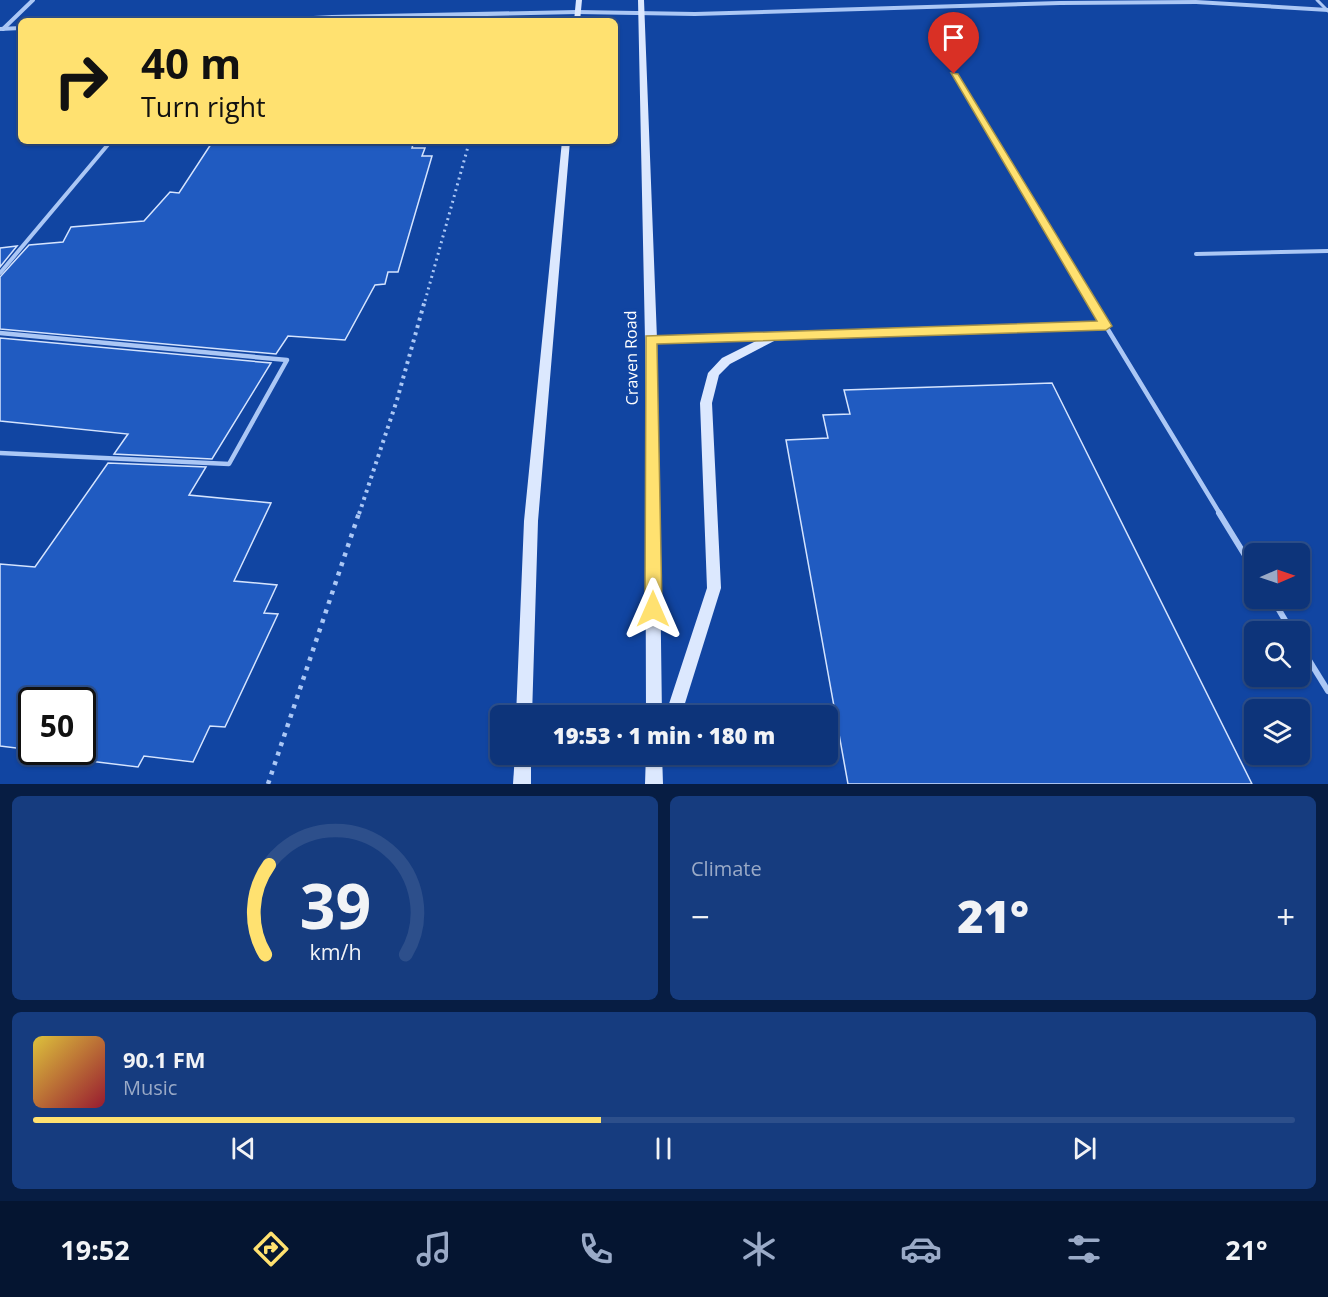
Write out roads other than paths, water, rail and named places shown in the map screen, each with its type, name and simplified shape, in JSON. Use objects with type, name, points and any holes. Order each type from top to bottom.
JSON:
[{"type":"main road","points":[[577,18],[579,0]]},
{"type":"main road","name":"Craven Road","points":[[641,0],[651,339],[654,705]]},
{"type":"main road","points":[[524,705],[531,521],[566,144]]},
{"type":"main road","points":[[677,705],[714,588],[706,403],[714,372],[726,361],[774,336]]},
{"type":"main road","points":[[522,784],[523,765]]},
{"type":"street","points":[[1,29],[33,0]]},
{"type":"street","points":[[302,18],[577,12],[642,15],[1196,2],[1328,11]]},
{"type":"street","points":[[1,29],[18,28]]},
{"type":"lane","points":[[1317,0],[1328,11]]},
{"type":"lane","points":[[954,74],[1244,554]]},
{"type":"lane","points":[[0,273],[108,144]]},
{"type":"lane","points":[[1196,254],[1328,251]]},
{"type":"lane","points":[[651,339],[1106,326]]},
{"type":"lane","points":[[0,333],[287,360],[229,464],[0,453]]},
{"type":"lane","points":[[1310,662],[1328,692]]}]
